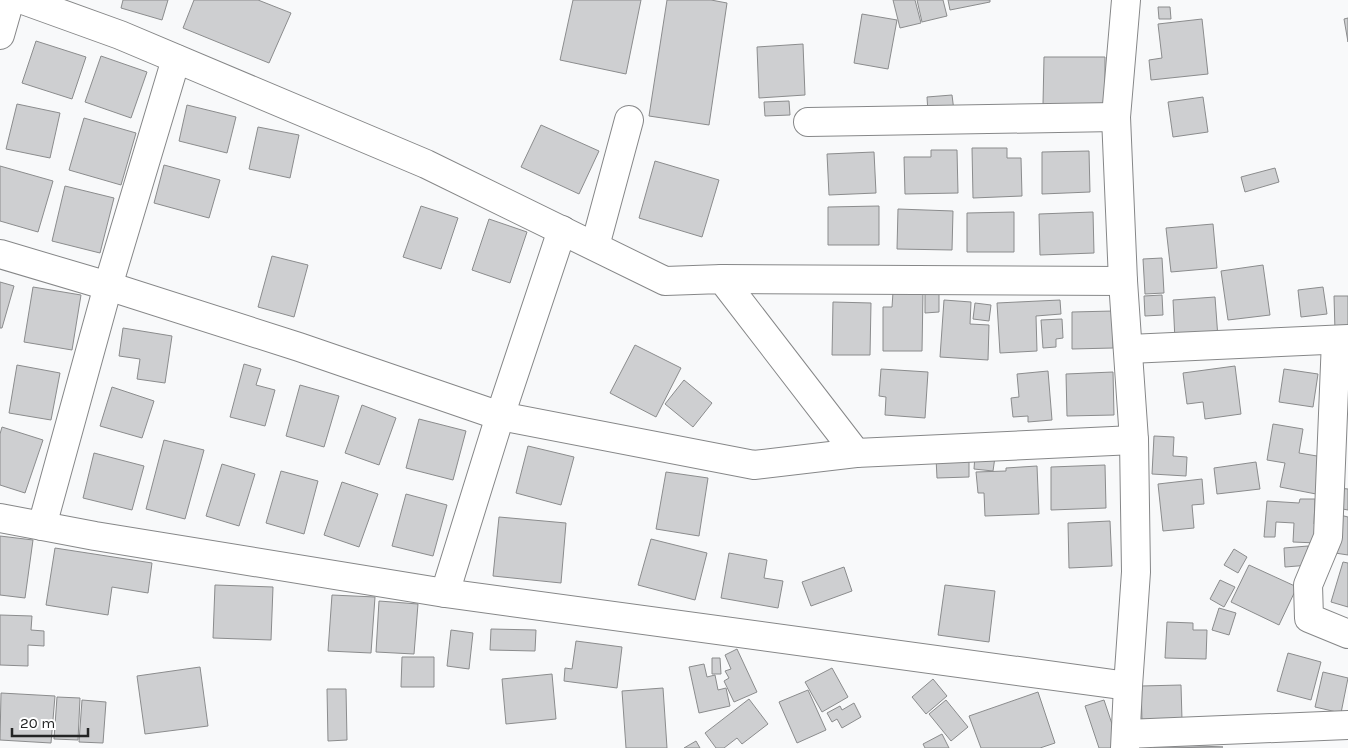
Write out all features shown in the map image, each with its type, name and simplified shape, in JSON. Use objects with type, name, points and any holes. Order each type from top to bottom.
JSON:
[{"type":"street","points":[[0,35],[10,0]]},
{"type":"street","points":[[23,0],[120,35],[426,164],[665,281],[722,279],[1123,280]]},
{"type":"street","points":[[1126,0],[1116,116],[1123,280],[1134,440],[1136,572],[1126,741],[1348,725]]},
{"type":"street","points":[[42,526],[108,286],[176,58]]},
{"type":"street","points":[[808,122],[1116,116]]},
{"type":"street","points":[[596,246],[629,120]]},
{"type":"street","points":[[444,593],[562,230]]},
{"type":"street","points":[[0,254],[108,286],[299,347],[500,416],[754,465],[856,454],[1134,440]]},
{"type":"street","points":[[722,279],[856,454]]},
{"type":"street","points":[[1129,349],[1342,340],[1328,537],[1308,586],[1309,618],[1348,634]]},
{"type":"street","points":[[0,518],[444,593],[1128,686]]},
{"type":"building","points":[[123,0],[168,0],[162,20],[121,8]]},
{"type":"building","points":[[194,0],[258,0],[291,13],[269,63],[183,28]]},
{"type":"building","points":[[573,0],[641,0],[626,74],[560,60]]},
{"type":"building","points":[[667,0],[711,0],[727,3],[709,125],[649,116]]},
{"type":"building","points":[[893,0],[915,0],[921,23],[900,28]]},
{"type":"building","points":[[917,0],[943,0],[947,16],[922,22]]},
{"type":"building","points":[[948,0],[990,0],[990,2],[950,10]]},
{"type":"building","points":[[1158,7],[1170,7],[1171,19],[1159,19]]},
{"type":"building","points":[[862,14],[897,20],[888,69],[854,63]]},
{"type":"building","points":[[1348,18],[1348,42],[1344,19]]},
{"type":"building","points":[[1202,19],[1208,74],[1151,80],[1149,60],[1162,58],[1158,24]]},
{"type":"building","points":[[36,41],[86,57],[72,99],[22,83]]},
{"type":"building","points":[[803,44],[805,95],[759,98],[757,47]]},
{"type":"building","points":[[101,56],[147,72],[131,118],[85,102]]},
{"type":"building","points":[[1044,57],[1105,57],[1105,104],[1043,104]]},
{"type":"building","points":[[952,95],[954,111],[928,113],[927,97]]},
{"type":"building","points":[[1203,97],[1208,132],[1173,137],[1168,102]]},
{"type":"building","points":[[789,101],[790,115],[765,116],[764,102]]},
{"type":"building","points":[[17,104],[60,113],[50,158],[6,149]]},
{"type":"building","points":[[187,105],[236,117],[227,153],[179,141]]},
{"type":"building","points":[[84,118],[136,133],[121,185],[69,170]]},
{"type":"building","points":[[541,125],[599,151],[579,194],[521,167]]},
{"type":"building","points":[[258,127],[299,135],[290,178],[249,169]]},
{"type":"building","points":[[972,148],[1007,148],[1007,158],[1021,158],[1022,196],[973,198]]},
{"type":"building","points":[[931,150],[957,150],[958,193],[905,194],[904,157],[931,157]]},
{"type":"building","points":[[1089,151],[1090,192],[1042,194],[1042,152]]},
{"type":"building","points":[[874,152],[876,193],[829,195],[827,154]]},
{"type":"building","points":[[655,161],[719,180],[702,237],[639,218]]},
{"type":"building","points":[[164,165],[220,180],[209,218],[154,203]]},
{"type":"building","points":[[0,166],[53,181],[38,232],[0,221]]},
{"type":"building","points":[[1275,168],[1279,182],[1245,192],[1241,177]]},
{"type":"building","points":[[65,186],[114,198],[100,253],[52,241]]},
{"type":"building","points":[[421,206],[458,218],[441,269],[403,257]]},
{"type":"building","points":[[879,206],[879,245],[828,245],[828,207]]},
{"type":"building","points":[[898,209],[953,211],[952,250],[897,249]]},
{"type":"building","points":[[1014,212],[1014,252],[967,252],[967,213]]},
{"type":"building","points":[[1093,212],[1094,253],[1040,255],[1039,214]]},
{"type":"building","points":[[489,219],[527,232],[510,283],[472,270]]},
{"type":"building","points":[[1213,224],[1217,268],[1171,272],[1166,228]]},
{"type":"building","points":[[272,256],[308,265],[294,317],[258,307]]},
{"type":"building","points":[[1162,258],[1164,293],[1145,294],[1143,259]]},
{"type":"building","points":[[1263,265],[1270,315],[1228,320],[1221,271]]},
{"type":"building","points":[[0,282],[14,286],[2,328],[0,328]]},
{"type":"building","points":[[33,287],[81,295],[72,350],[24,342]]},
{"type":"building","points":[[1323,287],[1327,314],[1301,317],[1298,290]]},
{"type":"building","points":[[893,292],[923,292],[922,351],[883,351],[883,307],[892,307]]},
{"type":"building","points":[[939,292],[939,312],[925,313],[925,293]]},
{"type":"building","points":[[1162,295],[1163,315],[1145,316],[1144,296]]},
{"type":"building","points":[[1334,296],[1348,296],[1348,331],[1335,331]]},
{"type":"building","points":[[1215,297],[1218,338],[1175,340],[1173,300]]},
{"type":"building","points":[[944,300],[971,302],[970,324],[989,325],[988,360],[940,357]]},
{"type":"building","points":[[1060,300],[1061,314],[1036,316],[1037,351],[1000,353],[997,303]]},
{"type":"building","points":[[833,302],[871,303],[870,355],[832,355]]},
{"type":"building","points":[[975,303],[991,305],[989,321],[973,319]]},
{"type":"building","points":[[1113,311],[1113,348],[1072,349],[1072,312]]},
{"type":"building","points":[[1062,319],[1063,338],[1056,339],[1056,347],[1043,348],[1041,320]]},
{"type":"building","points":[[123,328],[172,336],[165,383],[137,379],[140,359],[119,356]]},
{"type":"building","points":[[635,345],[681,368],[656,417],[610,393]]},
{"type":"building","points":[[244,364],[261,369],[256,385],[275,390],[265,426],[230,417]]},
{"type":"building","points":[[17,365],[60,373],[51,420],[9,413]]},
{"type":"building","points":[[1235,366],[1241,414],[1205,419],[1203,402],[1187,404],[1183,373]]},
{"type":"building","points":[[881,369],[928,372],[925,418],[885,415],[886,397],[879,396]]},
{"type":"building","points":[[1284,369],[1318,374],[1313,407],[1279,402]]},
{"type":"building","points":[[1048,371],[1052,420],[1028,422],[1028,416],[1013,417],[1011,398],[1019,397],[1017,374]]},
{"type":"building","points":[[1113,372],[1114,415],[1067,416],[1066,374]]},
{"type":"building","points":[[684,380],[712,403],[693,427],[665,404]]},
{"type":"building","points":[[300,385],[339,396],[324,447],[286,436]]},
{"type":"building","points":[[112,387],[154,401],[142,438],[100,426]]},
{"type":"building","points":[[362,405],[396,418],[379,465],[345,453]]},
{"type":"building","points":[[419,419],[466,431],[453,480],[406,468]]},
{"type":"building","points":[[1273,424],[1303,429],[1299,453],[1323,457],[1316,494],[1280,487],[1285,463],[1267,460]]},
{"type":"building","points":[[2,427],[43,440],[25,493],[0,485],[0,434]]},
{"type":"building","points":[[1154,436],[1174,437],[1173,456],[1187,457],[1186,476],[1152,474]]},
{"type":"building","points":[[164,440],[204,450],[185,519],[146,509]]},
{"type":"building","points":[[528,446],[574,457],[561,505],[516,493]]},
{"type":"building","points":[[94,453],[144,466],[132,510],[83,498]]},
{"type":"building","points":[[975,455],[995,457],[993,471],[974,469]]},
{"type":"building","points":[[936,458],[969,458],[969,477],[937,478]]},
{"type":"building","points":[[1256,462],[1260,489],[1217,494],[1214,468]]},
{"type":"building","points":[[222,464],[255,474],[239,526],[206,516]]},
{"type":"building","points":[[1105,465],[1106,508],[1051,510],[1051,467]]},
{"type":"building","points":[[1037,466],[1039,514],[985,516],[984,493],[978,493],[976,472],[1006,471],[1006,468]]},
{"type":"building","points":[[281,471],[318,481],[304,534],[266,523]]},
{"type":"building","points":[[666,472],[708,478],[699,536],[656,529]]},
{"type":"building","points":[[1202,479],[1204,504],[1192,505],[1194,528],[1163,531],[1158,484]]},
{"type":"building","points":[[342,482],[378,494],[359,547],[324,535]]},
{"type":"building","points":[[1339,488],[1348,489],[1348,510],[1337,508]]},
{"type":"building","points":[[406,494],[447,505],[433,556],[392,546]]},
{"type":"building","points":[[1300,499],[1315,499],[1314,524],[1318,525],[1317,543],[1293,542],[1294,523],[1276,522],[1275,537],[1264,537],[1267,501],[1299,503]]},
{"type":"building","points":[[1340,515],[1348,517],[1348,555],[1335,553]]},
{"type":"building","points":[[499,517],[566,523],[561,583],[493,576]]},
{"type":"building","points":[[1110,521],[1112,566],[1069,568],[1068,523]]},
{"type":"building","points":[[0,536],[33,540],[25,598],[0,595]]},
{"type":"building","points":[[651,539],[707,553],[695,600],[638,585]]},
{"type":"building","points":[[1308,546],[1310,565],[1285,567],[1284,548]]},
{"type":"building","points":[[55,548],[152,563],[148,593],[112,587],[108,615],[46,605]]},
{"type":"building","points":[[1234,549],[1247,557],[1238,573],[1224,565]]},
{"type":"building","points":[[729,553],[767,560],[764,578],[783,581],[778,608],[721,598]]},
{"type":"building","points":[[1343,562],[1348,563],[1348,607],[1331,602]]},
{"type":"building","points":[[1249,565],[1297,587],[1279,625],[1231,602]]},
{"type":"building","points":[[844,567],[852,591],[811,606],[802,582]]},
{"type":"building","points":[[1220,580],[1235,587],[1224,607],[1210,599]]},
{"type":"building","points":[[215,585],[273,587],[271,640],[213,638]]},
{"type":"building","points":[[945,585],[995,591],[989,642],[938,635]]},
{"type":"building","points":[[332,595],[375,597],[371,653],[328,651]]},
{"type":"building","points":[[379,601],[418,604],[414,654],[376,652]]},
{"type":"building","points":[[1219,608],[1236,613],[1229,635],[1212,630]]},
{"type":"building","points":[[0,615],[32,616],[31,630],[44,631],[44,646],[28,645],[28,666],[0,665]]},
{"type":"building","points":[[1167,622],[1193,623],[1193,630],[1207,630],[1206,659],[1165,658]]},
{"type":"building","points":[[491,629],[536,630],[535,651],[490,650]]},
{"type":"building","points":[[451,630],[473,633],[469,669],[447,666]]},
{"type":"building","points":[[576,641],[622,647],[617,688],[564,681],[565,668],[572,669]]},
{"type":"building","points":[[737,649],[757,692],[734,702],[724,681],[729,678],[725,671],[731,669],[725,655]]},
{"type":"building","points":[[1288,653],[1321,662],[1311,700],[1277,691]]},
{"type":"building","points":[[402,657],[434,657],[434,687],[401,687]]},
{"type":"building","points":[[712,658],[720,658],[721,674],[712,674]]},
{"type":"building","points":[[704,664],[707,677],[715,675],[718,690],[726,688],[730,706],[699,713],[689,667]]},
{"type":"building","points":[[200,667],[208,726],[145,734],[137,676]]},
{"type":"building","points":[[832,668],[848,697],[822,712],[805,682]]},
{"type":"building","points":[[1323,672],[1348,678],[1341,713],[1315,707]]},
{"type":"building","points":[[552,674],[556,719],[506,724],[502,679]]},
{"type":"building","points":[[933,679],[947,696],[926,714],[912,697]]},
{"type":"building","points":[[1181,685],[1182,720],[1142,721],[1141,686]]},
{"type":"building","points":[[663,688],[667,748],[626,748],[622,691]]},
{"type":"building","points":[[327,689],[346,689],[347,740],[328,741]]},
{"type":"building","points":[[808,690],[826,730],[797,743],[779,702]]},
{"type":"building","points":[[1038,692],[1055,743],[1040,748],[981,748],[969,716]]},
{"type":"building","points":[[1,693],[55,696],[51,743],[0,740]]},
{"type":"building","points":[[57,697],[80,698],[78,740],[54,739]]},
{"type":"building","points":[[749,699],[768,724],[742,744],[737,738],[724,748],[716,748],[705,733]]},
{"type":"building","points":[[82,700],[106,702],[103,743],[79,742]]},
{"type":"building","points":[[946,700],[968,727],[951,741],[929,714]]},
{"type":"building","points":[[1104,700],[1120,748],[1099,748],[1085,706]]},
{"type":"building","points":[[854,703],[861,717],[842,728],[837,719],[832,722],[827,713],[840,706],[842,710]]},
{"type":"building","points":[[942,734],[949,748],[925,748],[923,744]]},
{"type":"building","points":[[696,741],[700,748],[684,748]]},
{"type":"building","points":[[1154,744],[1223,747],[1154,748]]}]
